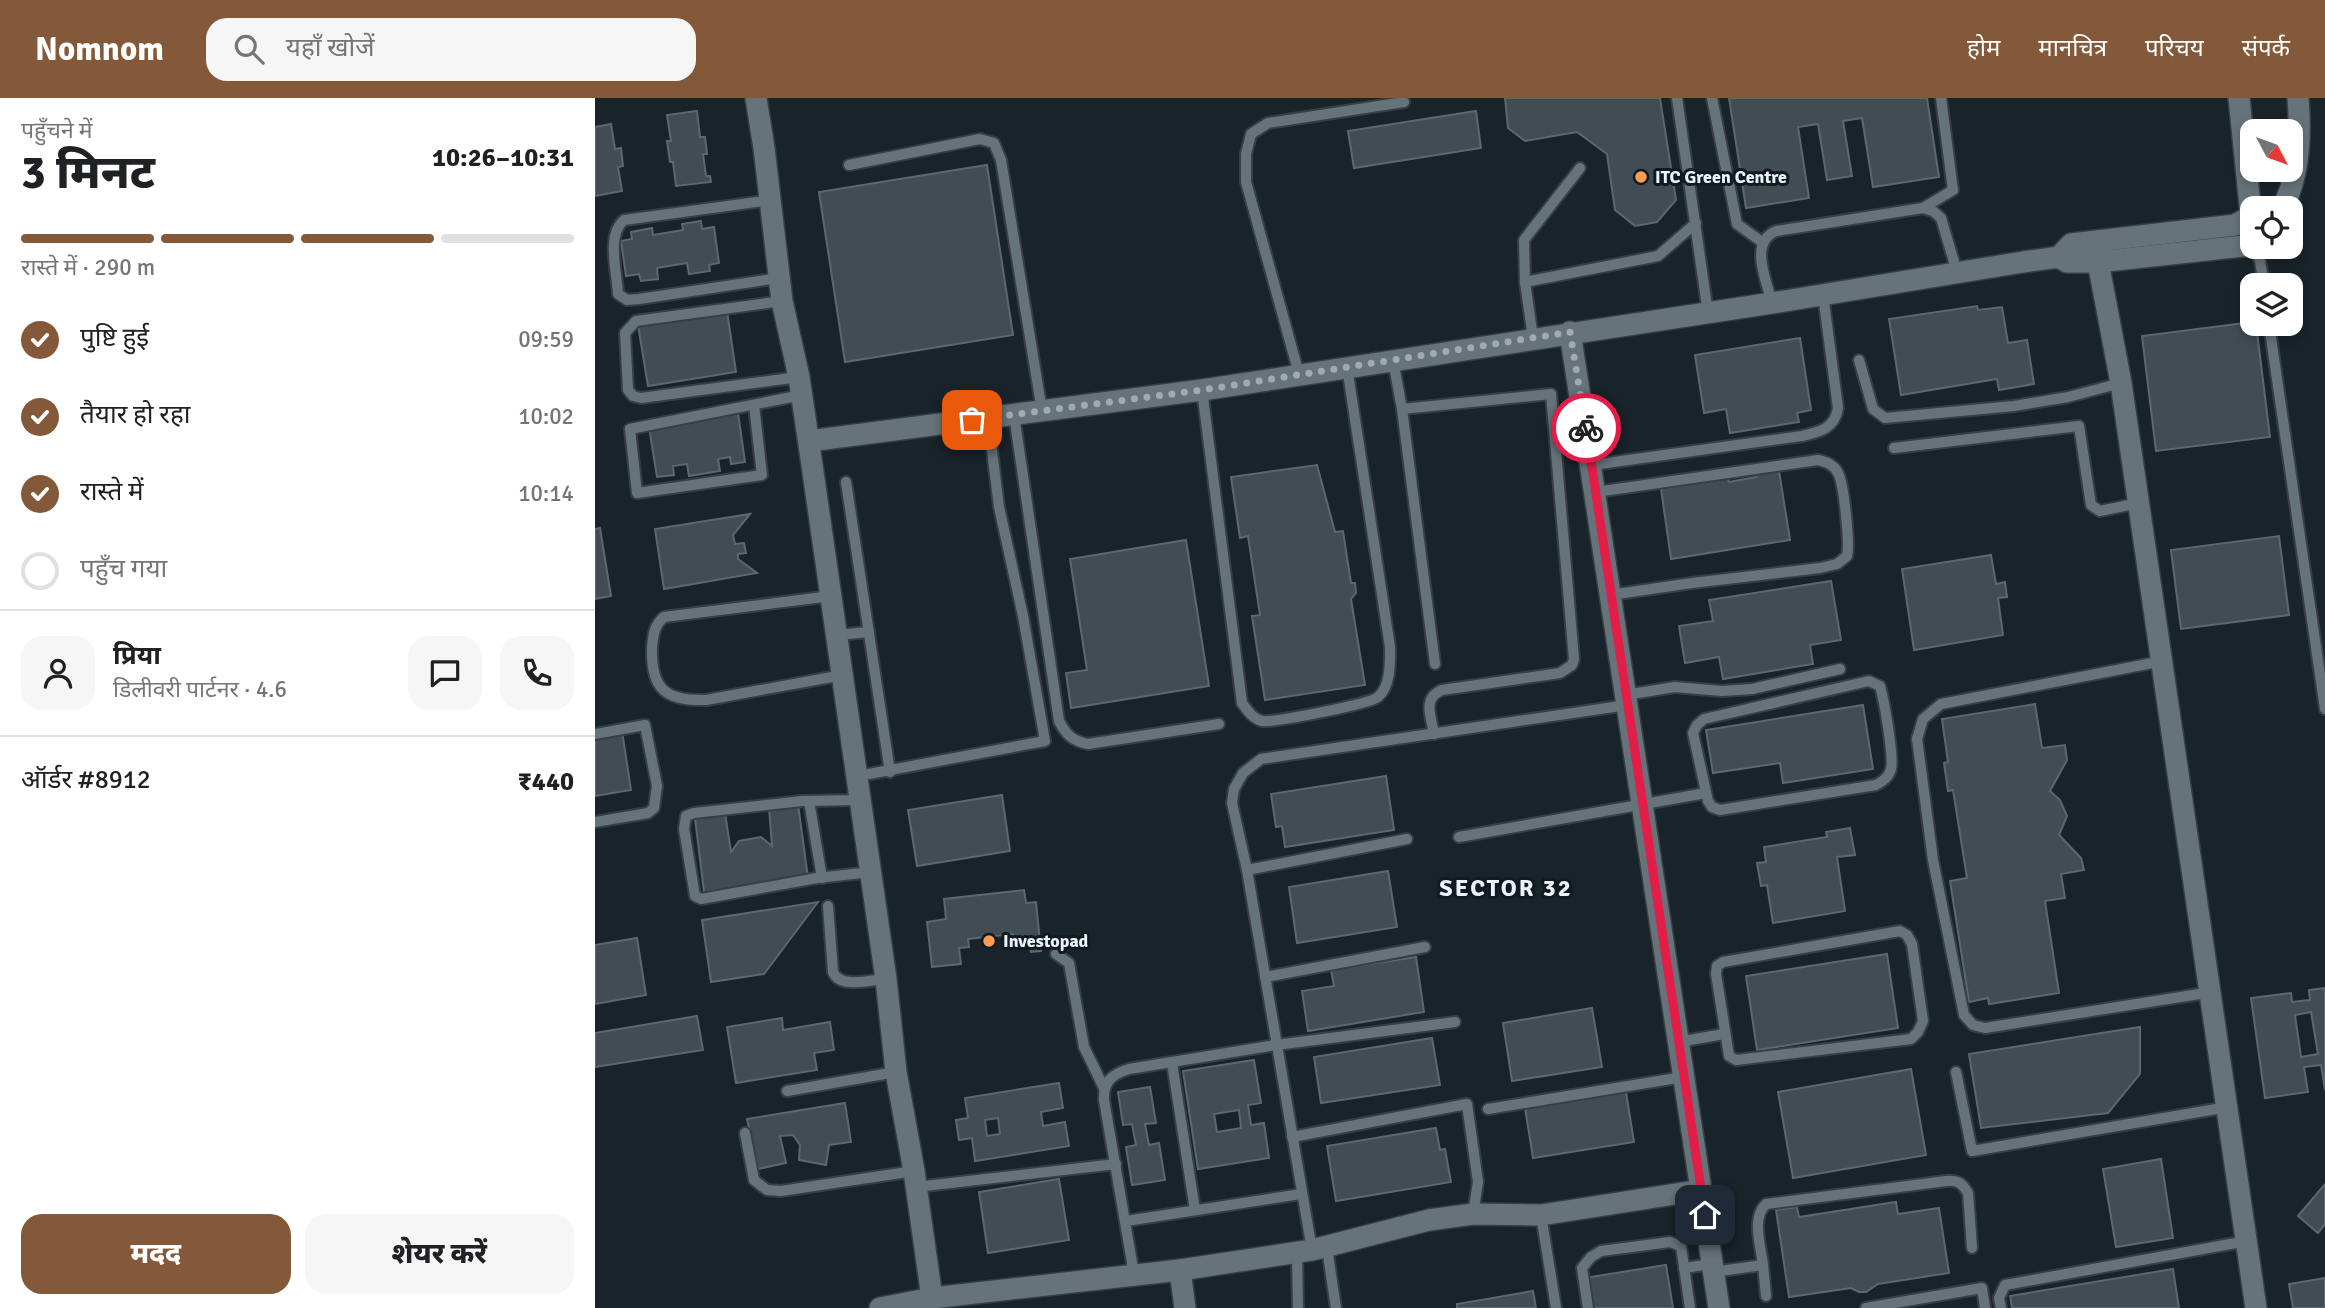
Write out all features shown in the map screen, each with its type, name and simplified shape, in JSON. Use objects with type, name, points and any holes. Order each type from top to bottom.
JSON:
[{"type":"street","points":[[756,98],[782,301],[809,441],[886,979],[896,1072],[932,1298]]},
{"type":"street","points":[[2239,98],[2249,196]]},
{"type":"street","points":[[2288,196],[2301,137],[2298,98]]},
{"type":"street","points":[[2098,252],[2240,224]]},
{"type":"street","points":[[809,441],[1202,390],[1708,313],[2059,257],[2071,244],[2098,252],[2240,247]]},
{"type":"street","points":[[2098,252],[2121,383],[2163,661],[2256,1308]]},
{"type":"street","points":[[1570,332],[1719,1308]]},
{"type":"street","points":[[880,1308],[932,1298],[1030,1298],[1134,1274],[1180,1270],[1312,1250],[1429,1220],[1473,1213],[1541,1215],[1701,1190]]},
{"type":"street","points":[[1180,1270],[1185,1308]]},
{"type":"lane","points":[[1677,98],[1708,313]]},
{"type":"lane","points":[[1712,98],[1737,224],[1762,242]]},
{"type":"lane","points":[[1772,303],[1760,253],[1762,242],[1776,231],[1923,208],[1953,190],[1941,98]]},
{"type":"lane","points":[[1299,374],[1246,182],[1246,154],[1251,134],[1268,123],[1404,102]]},
{"type":"lane","points":[[849,165],[980,139],[994,143],[1001,160],[1042,411]]},
{"type":"lane","points":[[1533,338],[1525,282],[1524,240],[1580,168]]},
{"type":"lane","points":[[771,200],[624,220],[617,226],[614,235],[618,294],[627,300],[639,299],[779,278]]},
{"type":"lane","points":[[1923,208],[1933,211],[1941,218],[1957,272]]},
{"type":"lane","points":[[1525,282],[1658,256],[1696,223]]},
{"type":"lane","points":[[1592,465],[1802,436],[1831,425],[1837,416],[1838,408],[1823,295]]},
{"type":"lane","points":[[782,301],[636,321],[625,333],[628,390],[633,396],[641,398],[800,386]]},
{"type":"lane","points":[[2271,336],[2325,709]]},
{"type":"lane","points":[[1393,360],[1402,409],[1435,664]]},
{"type":"lane","points":[[1859,360],[1873,409],[1885,418],[2014,406],[2068,397],[2121,383]]},
{"type":"lane","points":[[1202,390],[1242,704],[1251,716],[1263,721],[1286,718],[1362,704],[1377,698],[1386,687],[1390,664],[1390,647],[1347,367]]},
{"type":"lane","points":[[754,405],[762,475],[637,493],[630,429],[754,405],[800,386]]},
{"type":"lane","points":[[1402,409],[1551,394],[1574,659],[1567,669],[1560,673],[1434,693],[1429,699],[1434,734]]},
{"type":"lane","points":[[1014,415],[1059,722],[1064,732],[1077,742],[1087,744],[1219,724]]},
{"type":"lane","points":[[857,776],[890,772],[1045,741],[1023,616],[999,507],[988,418]]},
{"type":"lane","points":[[1894,448],[2079,426],[2091,505],[2100,511],[2139,503]]},
{"type":"lane","points":[[1596,492],[1818,460],[1830,463],[1839,474],[1850,544],[1847,556],[1837,564],[1820,568],[1610,595]]},
{"type":"lane","points":[[846,482],[890,772]]},
{"type":"lane","points":[[831,596],[664,617],[655,627],[652,663],[656,683],[670,696],[684,700],[706,699],[843,675]]},
{"type":"lane","points":[[837,635],[869,632]]},
{"type":"lane","points":[[2163,661],[1941,704],[1923,719],[1917,739],[1933,860],[1964,1014],[1972,1025],[1985,1028],[2212,992]]},
{"type":"lane","points":[[1336,1308],[1312,1250],[1247,870],[1232,803],[1234,789],[1243,773],[1261,759],[1434,734],[1626,700],[1675,687],[1722,691],[1752,689],[1840,669]]},
{"type":"lane","points":[[1869,681],[1881,686],[1891,768],[1886,779],[1877,785],[1720,810],[1712,807],[1706,793],[1693,733],[1704,719],[1869,681]]},
{"type":"lane","points":[[595,734],[645,726],[657,786],[654,808],[648,813],[595,822]]},
{"type":"lane","points":[[1459,837],[1706,793]]},
{"type":"lane","points":[[861,800],[809,801],[694,813],[686,816],[684,823],[695,895],[701,900],[871,872]]},
{"type":"lane","points":[[809,801],[822,878]]},
{"type":"lane","points":[[1247,870],[1407,839]]},
{"type":"lane","points":[[828,906],[833,972],[836,978],[842,982],[886,979]]},
{"type":"lane","points":[[1900,931],[1907,935],[1912,944],[1923,1021],[1911,1039],[1737,1060],[1729,1056],[1724,1034],[1716,974],[1717,966],[1723,962],[1900,931]]},
{"type":"lane","points":[[1265,977],[1425,947]]},
{"type":"lane","points":[[1056,954],[1069,962],[1084,1047],[1104,1088],[1134,1274]]},
{"type":"lane","points":[[1104,1088],[1109,1079],[1119,1072],[1276,1045],[1455,1022]]},
{"type":"lane","points":[[1678,1042],[1724,1034]]},
{"type":"lane","points":[[1172,1063],[1195,1210]]},
{"type":"lane","points":[[786,1091],[896,1072]]},
{"type":"lane","points":[[1956,1072],[1972,1151],[2228,1107]]},
{"type":"lane","points":[[1488,1109],[1683,1077]]},
{"type":"lane","points":[[1292,1137],[1467,1104],[1478,1182],[1473,1213]]},
{"type":"lane","points":[[745,1133],[754,1180],[767,1191],[1116,1164]]},
{"type":"lane","points":[[1766,1296],[1758,1219],[1766,1204],[1957,1181],[1964,1185],[1968,1193],[1972,1248]]},
{"type":"lane","points":[[1126,1221],[1301,1194]]},
{"type":"lane","points":[[1541,1215],[1556,1308]]},
{"type":"lane","points":[[2001,1308],[1999,1298],[2005,1285],[2247,1241]]},
{"type":"lane","points":[[1588,1308],[1582,1268],[1591,1257],[1601,1251],[1676,1243],[1681,1247],[1690,1308]]},
{"type":"lane","points":[[1298,1308],[1312,1250]]},
{"type":"lane","points":[[1684,1268],[1763,1265]]},
{"type":"lane","points":[[1866,1308],[1982,1288],[1985,1308]]},
{"type":"building","name":"ITC Green Centre","points":[[1505,98],[1660,98],[1676,200],[1657,222],[1635,226],[1615,210],[1607,154],[1577,132],[1525,141],[1508,128]]},
{"type":"building","points":[[1729,98],[1927,98],[1939,177],[1873,187],[1862,118],[1843,121],[1852,176],[1827,180],[1818,124],[1798,127],[1809,198],[1746,208]]},
{"type":"building","points":[[697,111],[700,137],[705,137],[707,154],[703,154],[706,176],[710,176],[711,182],[676,186],[667,141],[671,141],[667,115]]},
{"type":"building","points":[[1476,111],[1481,148],[1354,168],[1348,131]]},
{"type":"building","points":[[611,124],[615,149],[621,148],[623,166],[618,167],[622,191],[595,196],[595,127]]},
{"type":"building","points":[[987,165],[1013,335],[845,362],[819,192]]},
{"type":"building","points":[[701,221],[702,229],[714,227],[719,263],[709,265],[710,271],[689,274],[687,263],[657,268],[658,279],[641,281],[639,274],[626,276],[621,241],[632,239],[631,232],[652,228],[653,235],[683,230],[682,224]]},
{"type":"building","points":[[1977,306],[1978,310],[2002,307],[2008,343],[2027,340],[2034,384],[1999,390],[1997,379],[1901,395],[1889,319]]},
{"type":"building","points":[[727,311],[736,372],[648,386],[638,325]]},
{"type":"building","points":[[2240,324],[2240,336],[2257,336],[2270,437],[2156,451],[2142,336]]},
{"type":"building","points":[[1800,338],[1811,410],[1797,413],[1799,422],[1730,433],[1726,409],[1704,413],[1695,355]]},
{"type":"building","points":[[738,413],[745,462],[731,464],[730,457],[718,459],[720,471],[689,476],[687,464],[673,466],[674,475],[657,477],[649,427]]},
{"type":"building","points":[[1317,465],[1335,532],[1343,531],[1351,583],[1355,583],[1356,593],[1351,599],[1365,685],[1265,700],[1252,616],[1260,615],[1248,536],[1240,538],[1231,477]]},
{"type":"building","points":[[1779,471],[1790,540],[1671,559],[1661,489],[1727,478],[1729,482],[1756,477],[1758,472]]},
{"type":"building","points":[[750,514],[733,535],[735,544],[744,543],[746,553],[738,554],[738,559],[757,573],[664,589],[655,529]]},
{"type":"building","points":[[600,528],[611,596],[595,599],[595,529]]},
{"type":"building","points":[[2279,536],[2289,615],[2181,629],[2171,550]]},
{"type":"building","points":[[1186,540],[1209,686],[1071,708],[1066,673],[1087,670],[1070,559]]},
{"type":"building","points":[[1991,555],[1996,584],[2005,582],[2007,597],[1998,598],[2003,635],[1914,650],[1902,569]]},
{"type":"building","points":[[1831,581],[1841,640],[1810,645],[1813,664],[1723,679],[1719,657],[1685,663],[1679,626],[1713,621],[1709,600]]},
{"type":"building","points":[[2035,704],[2042,748],[2065,745],[2067,760],[2050,791],[2060,800],[2067,816],[2059,835],[2081,858],[2084,870],[2061,874],[2065,898],[2045,901],[2059,993],[1989,1004],[1988,998],[1969,1002],[1950,881],[1967,878],[1953,790],[1948,791],[1944,763],[1948,762],[1942,719]]},
{"type":"building","points":[[1863,705],[1873,769],[1783,783],[1780,763],[1713,773],[1706,730]]},
{"type":"building","points":[[622,731],[631,790],[595,796],[595,736]]},
{"type":"building","points":[[1386,776],[1394,830],[1285,847],[1282,826],[1276,827],[1271,794]]},
{"type":"building","points":[[1002,795],[1010,851],[917,866],[908,810]]},
{"type":"building","points":[[798,804],[808,878],[704,892],[695,818],[725,813],[731,852],[739,841],[761,837],[772,846],[769,808]]},
{"type":"building","points":[[1850,828],[1855,855],[1837,857],[1845,911],[1773,923],[1767,885],[1761,886],[1757,863],[1766,862],[1764,847],[1827,837],[1826,832]]},
{"type":"building","points":[[1388,871],[1397,927],[1297,943],[1289,887]]},
{"type":"building","points":[[1024,890],[1026,903],[1036,902],[1041,951],[1031,952],[1030,937],[1013,939],[1013,934],[968,939],[969,947],[959,948],[961,964],[932,967],[927,922],[946,919],[944,899]]},
{"type":"building","points":[[818,902],[764,974],[711,982],[702,920]]},
{"type":"building","points":[[637,938],[646,995],[595,1004],[595,945]]},
{"type":"building","points":[[1887,954],[1898,1028],[1757,1050],[1746,976]]},
{"type":"building","points":[[1416,957],[1424,1012],[1308,1031],[1302,991],[1334,986],[1331,970]]},
{"type":"building","points":[[2325,988],[2325,1090],[2321,1065],[2304,1067],[2308,1092],[2265,1098],[2251,998],[2291,993],[2292,1002],[2310,1000],[2309,990]],"holes":[[[2311,1012],[2318,1054],[2301,1057],[2295,1015]]]},
{"type":"building","points":[[1592,1008],[1602,1067],[1512,1081],[1503,1023]]},
{"type":"building","points":[[697,1016],[703,1050],[595,1067],[595,1033]]},
{"type":"building","points":[[782,1018],[783,1030],[830,1022],[834,1050],[814,1053],[817,1070],[736,1083],[727,1027]]},
{"type":"building","points":[[2140,1027],[2140,1074],[2108,1113],[1981,1128],[1969,1054]]},
{"type":"building","points":[[1432,1038],[1440,1085],[1321,1103],[1314,1057]]},
{"type":"building","points":[[1254,1060],[1261,1103],[1248,1105],[1251,1125],[1264,1123],[1269,1158],[1198,1169],[1183,1071]],"holes":[[[1239,1110],[1241,1128],[1217,1132],[1214,1114]]]},
{"type":"building","points":[[1911,1069],[1926,1155],[1793,1178],[1778,1092]]},
{"type":"building","points":[[1059,1083],[1063,1108],[1041,1112],[1043,1126],[1065,1122],[1069,1146],[975,1161],[972,1138],[959,1140],[956,1120],[968,1118],[965,1098]],"holes":[[[998,1118],[1000,1134],[987,1136],[985,1120]]]},
{"type":"building","points":[[1150,1087],[1156,1123],[1145,1124],[1149,1145],[1159,1143],[1165,1180],[1132,1185],[1126,1147],[1136,1145],[1132,1124],[1123,1125],[1118,1092]]},
{"type":"building","points":[[1626,1092],[1634,1142],[1533,1158],[1525,1108]]},
{"type":"building","points":[[845,1103],[851,1142],[829,1145],[826,1165],[799,1160],[800,1145],[793,1135],[780,1136],[786,1163],[758,1169],[747,1119]]},
{"type":"building","points":[[1436,1128],[1440,1150],[1445,1149],[1451,1182],[1336,1201],[1327,1146]]},
{"type":"building","points":[[2161,1159],[2173,1238],[2116,1247],[2103,1169]]},
{"type":"building","points":[[1059,1179],[1069,1240],[988,1253],[979,1192]]},
{"type":"building","points":[[2325,1184],[2325,1224],[2318,1233],[2298,1216]]},
{"type":"building","points":[[1896,1202],[1898,1214],[1939,1208],[1949,1273],[1878,1284],[1866,1292],[1851,1288],[1789,1297],[1776,1210],[1797,1207],[1799,1217]]},
{"type":"building","points":[[1666,1265],[1673,1308],[1591,1308],[1584,1278]]},
{"type":"building","points":[[2173,1269],[2179,1308],[2012,1308],[2010,1296]]},
{"type":"building","points":[[2325,1278],[2325,1308],[2293,1308],[2289,1284]]},
{"type":"building","points":[[1533,1291],[1536,1308],[1457,1308],[1457,1304]]},
{"type":"way so far","points":[[972,420],[1202,390],[1570,332],[1586,428]]},
{"type":"place","name":"ITC Green Centre","points":[[1641,177]]},
{"type":"place","name":"Investopad","points":[[989,941]]},
{"type":"district","name":"SECTOR 32","points":[[1506,888]]},
{"type":"route","points":[[1586,428],[1705,1215]]}]
